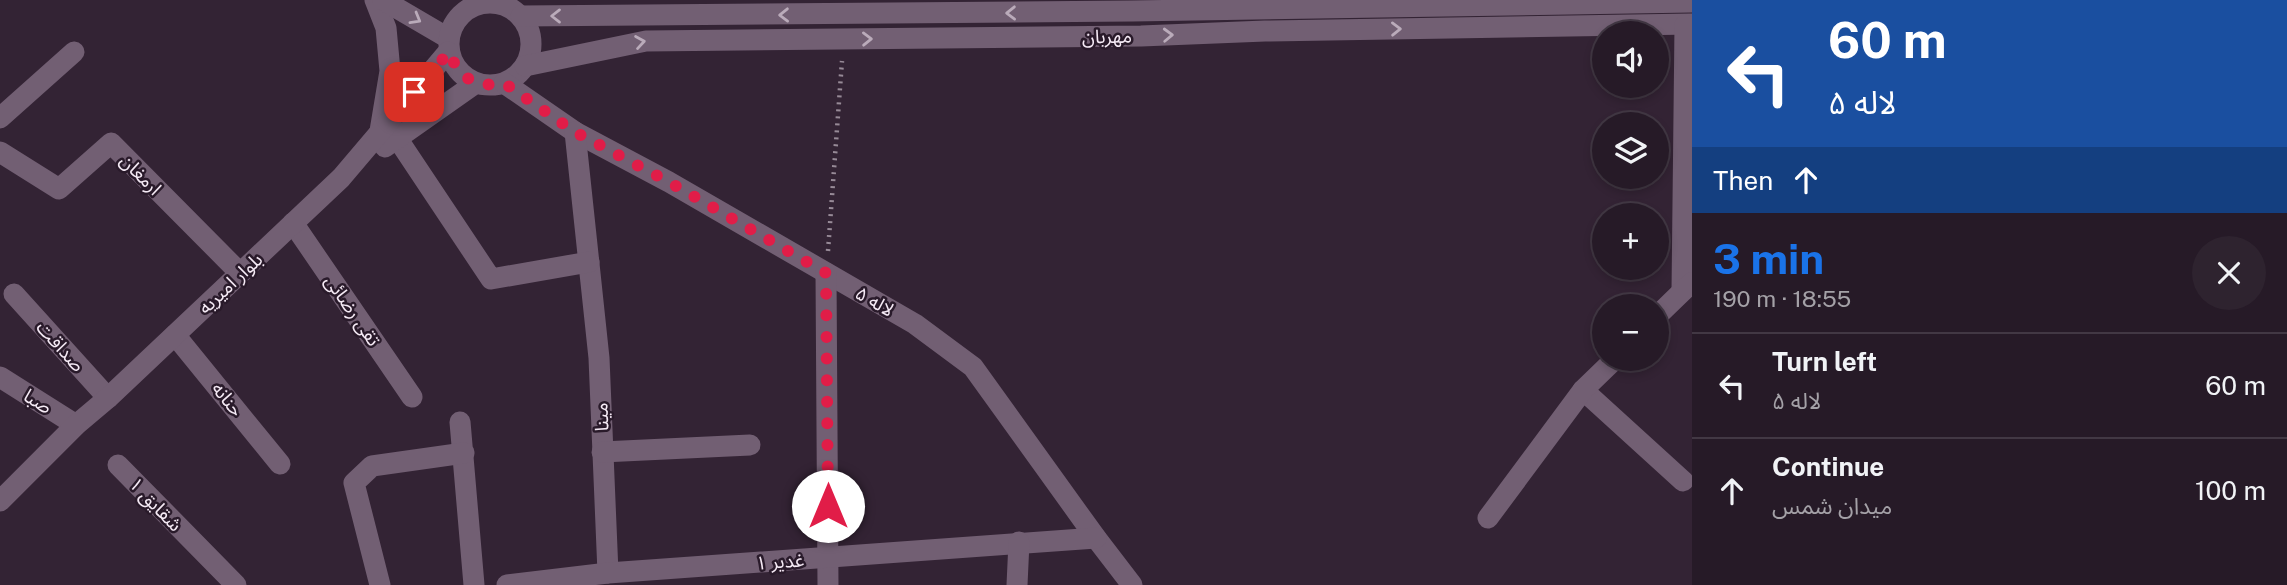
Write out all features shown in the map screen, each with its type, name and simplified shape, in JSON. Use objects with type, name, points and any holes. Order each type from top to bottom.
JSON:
[{"type":"street","points":[[375,0],[386,28],[390,71],[389,135],[491,279],[589,262]]},
{"type":"street","points":[[383,0],[448,45],[454,66],[463,76],[476,83],[490,86],[504,83],[516,76],[525,66],[531,40],[528,27],[521,16],[510,8],[482,1],[472,6],[453,24],[448,45],[389,135]]},
{"type":"street","name":"مهربان","points":[[521,16],[1129,6],[1262,8],[1405,3],[1692,2]]},
{"type":"street","points":[[1262,8],[1265,31]]},
{"type":"street","points":[[1669,304],[1687,286],[1689,24]]},
{"type":"street","name":"مهربان","points":[[525,66],[646,41],[1141,36],[1265,31],[1689,24]]},
{"type":"street","points":[[0,118],[74,52]]},
{"type":"street","points":[[389,135],[476,83]]},
{"type":"street","name":"لاله ۵","points":[[504,83],[575,132],[669,182],[915,324],[973,367],[1132,585]]},
{"type":"street","name":"مینا","points":[[575,132],[599,358],[608,573]]},
{"type":"street","name":"بلوار امیریه","points":[[0,501],[76,425],[389,135]]},
{"type":"street","name":"ارمغان","points":[[0,152],[59,189],[111,143],[240,273]]},
{"type":"street","name":"تقی رضائی","points":[[293,223],[412,397]]},
{"type":"street","points":[[826,273],[828,585]]},
{"type":"street","name":"صداقت","points":[[14,294],[108,398]]},
{"type":"street","name":"حنانه","points":[[175,335],[280,464]]},
{"type":"street","points":[[1488,518],[1583,390],[1603,371]]},
{"type":"street","name":"صبا","points":[[0,377],[76,425]]},
{"type":"street","points":[[1583,390],[1684,481]]},
{"type":"street","points":[[460,422],[474,585]]},
{"type":"street","points":[[602,452],[750,445]]},
{"type":"street","points":[[380,585],[354,483],[372,466],[464,453]]},
{"type":"street","name":"شقایق ۱","points":[[118,465],[236,585]]},
{"type":"street","name":"غدیر ۱","points":[[507,585],[555,582],[608,573],[660,577],[828,558],[1096,538]]},
{"type":"street","points":[[1017,585],[1019,542]]},
{"type":"path","points":[[826,273],[843,39]]},
{"type":"route","points":[[414,92],[449,52],[454,66],[463,76],[490,86],[504,83],[575,132],[669,182],[826,273],[828,506]]}]
